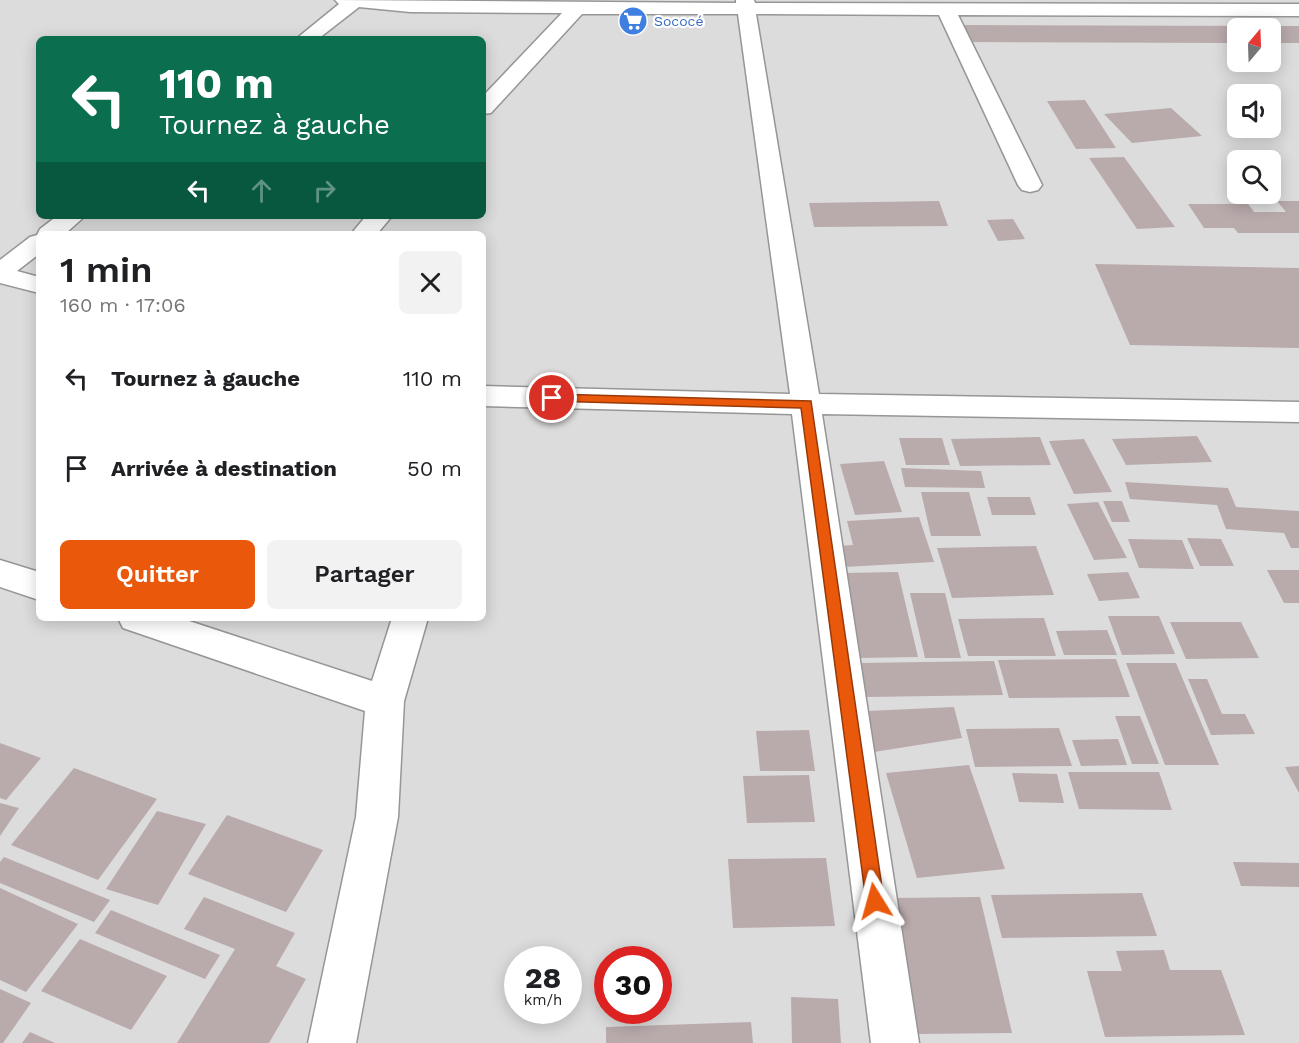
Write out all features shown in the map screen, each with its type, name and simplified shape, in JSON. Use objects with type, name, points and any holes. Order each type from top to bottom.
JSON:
[{"type":"street","points":[[309,36],[349,1],[410,6],[547,4],[577,8],[746,4],[1162,5],[1299,10]]},
{"type":"street","points":[[746,4],[806,404],[895,1043]]},
{"type":"street","points":[[953,6],[1030,185]]},
{"type":"street","points":[[486,105],[577,8]]},
{"type":"street","points":[[53,231],[69,219]]},
{"type":"street","points":[[366,231],[377,219]]},
{"type":"street","points":[[0,273],[36,244]]},
{"type":"street","points":[[0,273],[36,284]]},
{"type":"street","points":[[486,396],[1296,417]]},
{"type":"street","points":[[0,573],[36,585]]},
{"type":"street","points":[[145,621],[385,701]]},
{"type":"street","points":[[332,1043],[377,817],[385,701],[409,621]]},
{"type":"shaded area","points":[[0,0],[1299,0],[1299,1043],[0,1043]]},
{"type":"building","points":[[962,25],[1227,26],[1227,43],[969,42]]},
{"type":"building","points":[[1281,26],[1299,26],[1299,43],[1281,43]]},
{"type":"building","points":[[1085,100],[1116,148],[1076,149],[1047,101]]},
{"type":"building","points":[[1171,108],[1202,136],[1132,143],[1104,114]]},
{"type":"building","points":[[1124,157],[1175,227],[1137,229],[1089,158]]},
{"type":"building","points":[[939,201],[948,226],[814,227],[809,203]]},
{"type":"building","points":[[1281,201],[1299,201],[1299,233],[1238,233],[1234,228],[1204,228],[1188,204],[1248,204],[1254,212],[1286,212],[1279,204]]},
{"type":"building","points":[[1013,219],[1025,239],[998,241],[987,220]]},
{"type":"building","points":[[1095,264],[1299,268],[1299,348],[1130,345]]},
{"type":"building","points":[[1197,436],[1212,462],[1126,465],[1112,439]]},
{"type":"building","points":[[1040,437],[1051,465],[960,466],[951,439]]},
{"type":"building","points":[[899,438],[942,438],[950,465],[906,465]]},
{"type":"building","points":[[1084,439],[1112,492],[1074,494],[1049,441]]},
{"type":"building","points":[[884,461],[902,512],[855,515],[840,464]]},
{"type":"building","points":[[901,468],[981,471],[985,488],[905,487]]},
{"type":"building","points":[[1125,482],[1228,488],[1236,507],[1299,511],[1299,548],[1291,548],[1284,533],[1226,529],[1217,505],[1130,499]]},
{"type":"building","points":[[921,492],[969,492],[981,536],[931,536]]},
{"type":"building","points":[[987,497],[1030,497],[1036,515],[992,515]]},
{"type":"building","points":[[1103,501],[1122,501],[1130,522],[1112,522]]},
{"type":"building","points":[[1098,502],[1127,558],[1094,560],[1067,504]]},
{"type":"building","points":[[919,517],[934,562],[844,567],[838,546],[853,545],[847,521]]},
{"type":"building","points":[[1187,538],[1221,539],[1234,566],[1200,566]]},
{"type":"building","points":[[1128,539],[1182,540],[1194,569],[1139,568]]},
{"type":"building","points":[[1036,546],[1054,595],[952,598],[937,548]]},
{"type":"building","points":[[1267,570],[1299,570],[1299,603],[1284,603]]},
{"type":"building","points":[[898,572],[918,657],[860,658],[844,573]]},
{"type":"building","points":[[1128,572],[1140,598],[1099,601],[1087,574]]},
{"type":"building","points":[[910,593],[945,593],[961,658],[925,658]]},
{"type":"building","points":[[1108,616],[1159,616],[1175,654],[1122,655]]},
{"type":"building","points":[[1044,618],[1056,656],[968,656],[958,619]]},
{"type":"building","points":[[1170,622],[1241,622],[1259,658],[1186,659]]},
{"type":"building","points":[[1107,630],[1117,655],[1064,655],[1056,631]]},
{"type":"building","points":[[1116,659],[1130,697],[1009,698],[998,660]]},
{"type":"building","points":[[994,661],[1003,695],[866,697],[859,663]]},
{"type":"building","points":[[1126,663],[1176,663],[1219,765],[1165,765]]},
{"type":"building","points":[[1188,679],[1207,679],[1222,714],[1245,714],[1255,734],[1211,735]]},
{"type":"building","points":[[954,707],[962,738],[874,752],[868,711]]},
{"type":"building","points":[[1115,716],[1140,716],[1159,764],[1132,764]]},
{"type":"building","points":[[1059,728],[1072,766],[975,767],[966,729]]},
{"type":"building","points":[[809,730],[815,771],[760,771],[756,731]]},
{"type":"building","points":[[1118,739],[1127,765],[1081,766],[1072,740]]},
{"type":"building","points":[[0,743],[41,758],[6,800],[0,798]]},
{"type":"building","points":[[969,765],[1005,869],[917,878],[886,773]]},
{"type":"building","points":[[1299,766],[1299,793],[1285,767]]},
{"type":"building","points":[[74,768],[157,799],[98,880],[11,845]]},
{"type":"building","points":[[1068,772],[1159,772],[1172,810],[1079,809]]},
{"type":"building","points":[[1012,773],[1057,774],[1064,803],[1019,802]]},
{"type":"building","points":[[809,775],[815,822],[747,823],[743,776]]},
{"type":"building","points":[[0,803],[19,808],[0,836]]},
{"type":"building","points":[[157,811],[206,824],[158,905],[106,889]]},
{"type":"building","points":[[227,815],[323,850],[286,912],[188,874]]},
{"type":"building","points":[[4,857],[110,900],[94,922],[0,883],[0,862]]},
{"type":"building","points":[[826,858],[835,926],[733,928],[728,859]]},
{"type":"building","points":[[1233,862],[1299,863],[1299,887],[1241,886]]},
{"type":"building","points":[[0,888],[78,924],[26,992],[0,980]]},
{"type":"building","points":[[1142,893],[1157,936],[1002,938],[991,895]]},
{"type":"building","points":[[204,897],[295,933],[276,966],[306,979],[269,1043],[177,1043],[235,949],[184,929]]},
{"type":"building","points":[[980,897],[1012,1033],[915,1034],[892,898]]},
{"type":"building","points":[[111,910],[220,955],[205,979],[95,933]]},
{"type":"building","points":[[80,939],[167,976],[131,1030],[41,991]]},
{"type":"building","points":[[1164,950],[1170,970],[1221,970],[1245,1035],[1105,1037],[1087,971],[1122,971],[1116,951]]},
{"type":"building","points":[[0,989],[31,1003],[3,1043],[0,1043]]},
{"type":"building","points":[[791,997],[838,999],[841,1043],[792,1043]]},
{"type":"building","points":[[751,1022],[753,1043],[606,1043],[606,1027]]},
{"type":"building","points":[[30,1032],[55,1043],[22,1043]]},
{"type":"place","name":"Sococé","points":[[633,21]]},
{"type":"route","points":[[552,398],[806,404],[875,901]]}]
